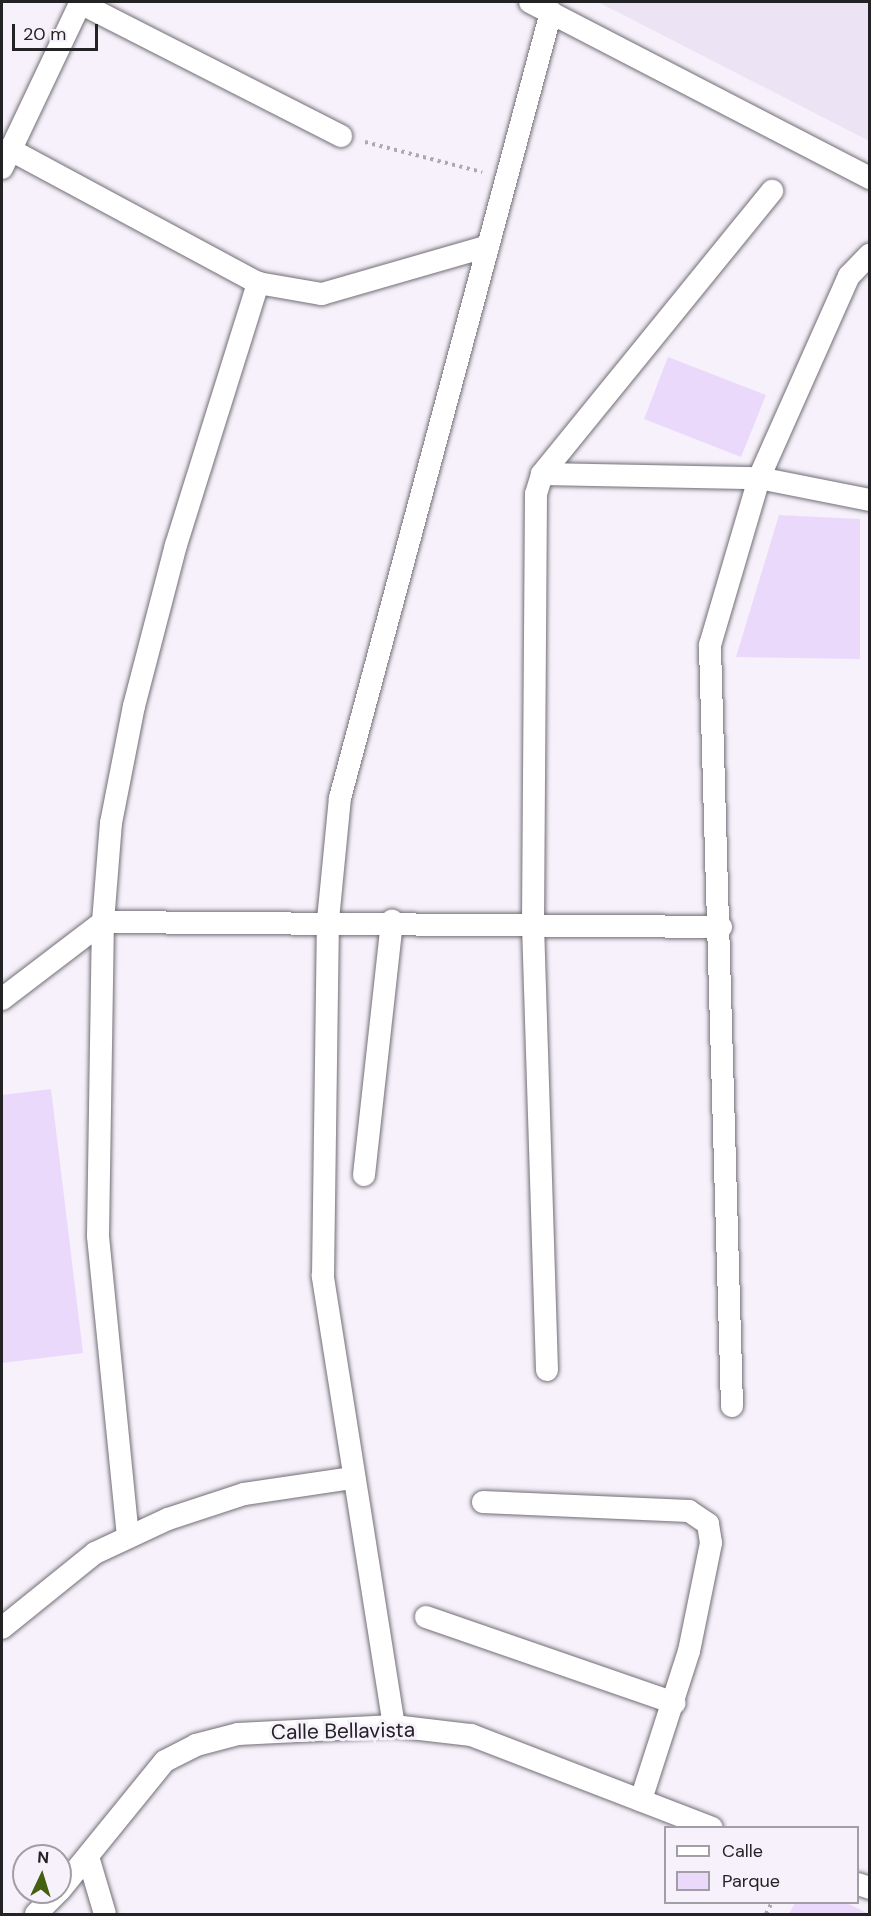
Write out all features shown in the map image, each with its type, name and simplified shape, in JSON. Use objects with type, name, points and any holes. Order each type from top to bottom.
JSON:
[{"type":"street","points":[[341,136],[80,2],[5,158],[258,283],[322,294],[488,246]]},
{"type":"street","points":[[530,2],[870,178]]},
{"type":"street","points":[[394,1726],[353,1478],[323,1276],[328,920],[340,798],[488,246],[510,180],[550,12]]},
{"type":"street","points":[[547,1370],[533,923],[536,494],[542,474],[772,191]]},
{"type":"street","points":[[732,1406],[721,927],[710,645],[759,478],[849,276],[870,254]]},
{"type":"street","points":[[128,1538],[98,1236],[103,922],[111,823],[134,706],[176,545],[258,283]]},
{"type":"street","points":[[542,474],[759,478],[870,500]]},
{"type":"street","points":[[2,999],[103,922],[328,920],[721,927]]},
{"type":"street","points":[[364,1175],[392,921]]},
{"type":"street","points":[[2,1628],[95,1553],[128,1538],[244,1494],[353,1478]]},
{"type":"street","points":[[483,1502],[689,1511],[708,1524],[711,1543],[675,1703],[641,1800]]},
{"type":"street","points":[[426,1617],[675,1703]]},
{"type":"street","name":"Calle Bellavista","points":[[72,1878],[89,1860],[118,1812],[165,1761],[196,1745],[238,1734],[394,1726],[471,1735],[709,1826]]},
{"type":"street","points":[[89,1860],[105,1914]]},
{"type":"path","points":[[341,136],[510,180]]},
{"type":"shaded area","points":[[598,2],[869,2],[869,141]]},
{"type":"green space","points":[[668,357],[766,395],[741,457],[644,419]]},
{"type":"green space","points":[[779,515],[860,519],[860,659],[736,657]]},
{"type":"green space","points":[[51,1089],[83,1353],[2,1363],[2,1095]]},
{"type":"green space","points":[[794,1904],[849,1904],[869,1914],[789,1914]]}]
